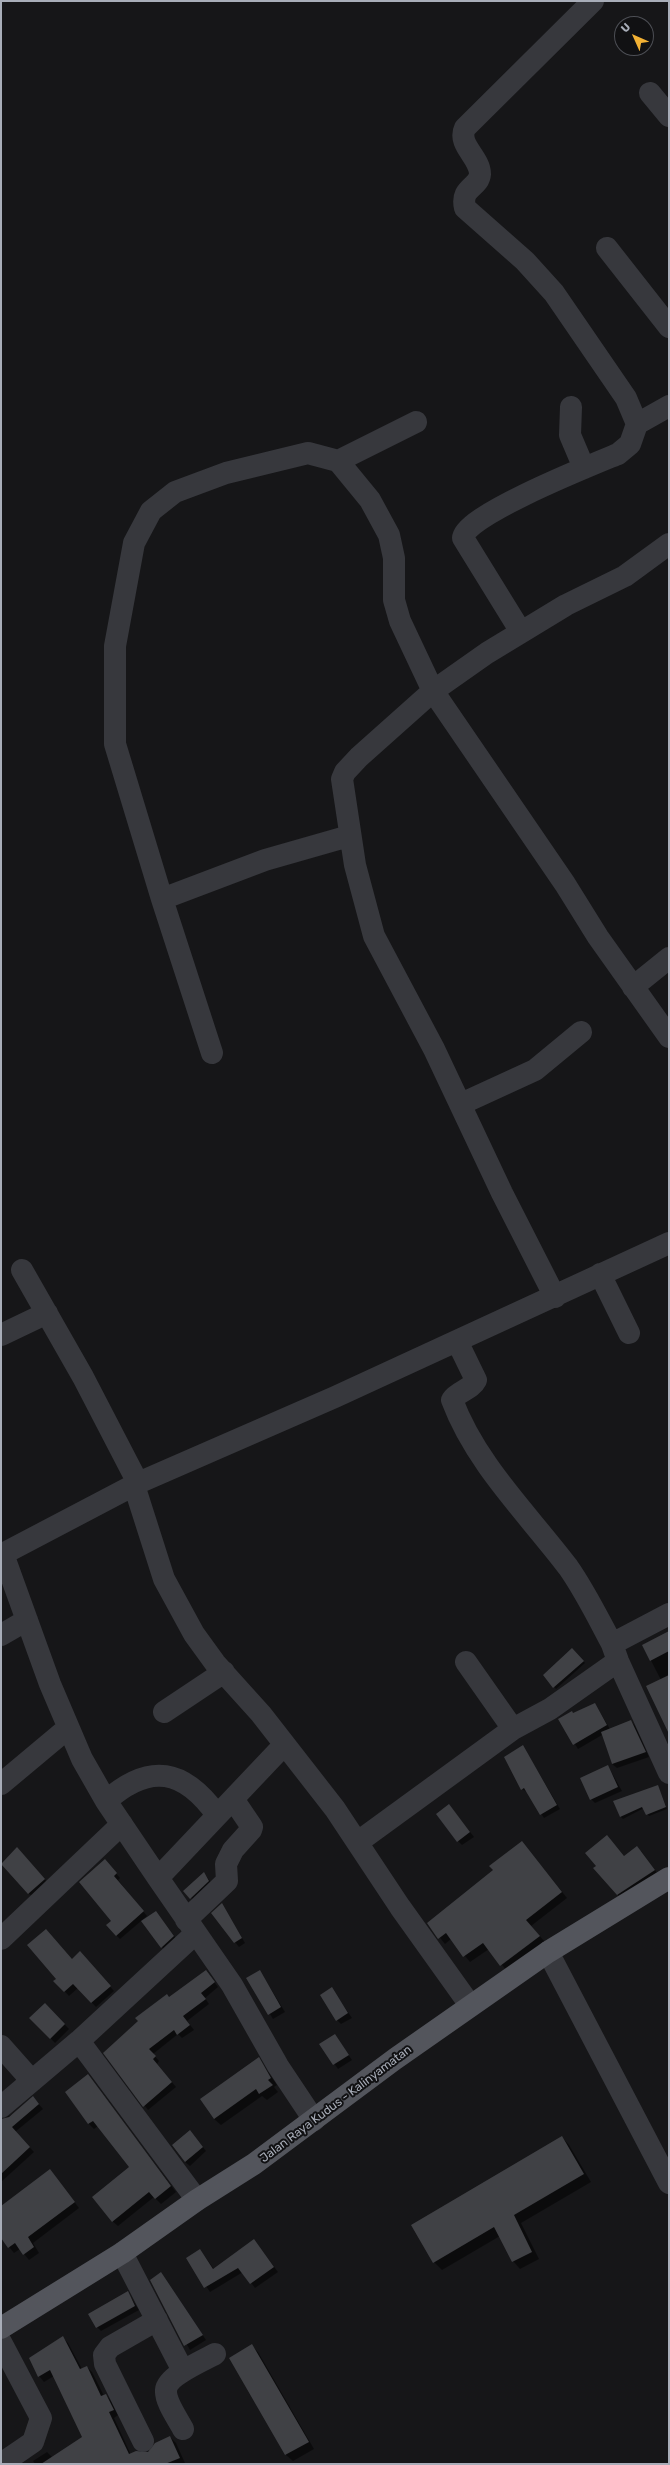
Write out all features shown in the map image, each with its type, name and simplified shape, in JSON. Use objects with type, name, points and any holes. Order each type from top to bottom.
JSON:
[{"type":"main road","name":"Jalan Raya Kudus - Kalinyamatan","points":[[1,2328],[122,2253],[197,2200],[254,2164],[470,2006],[548,1952],[669,1878]]},
{"type":"street","points":[[521,632],[471,552],[463,534],[481,518],[625,449],[632,439],[637,424],[626,398],[554,293],[525,261],[465,208],[463,200],[471,186],[479,179],[480,173],[478,164],[463,140],[465,128],[593,1]]},
{"type":"street","points":[[650,93],[669,116]]},
{"type":"street","points":[[607,248],[668,323]]},
{"type":"street","points":[[637,424],[669,406]]},
{"type":"street","points":[[571,407],[570,434],[584,468]]},
{"type":"street","points":[[338,461],[416,422]]},
{"type":"street","points":[[212,1053],[162,898],[115,744],[115,646],[134,543],[151,511],[175,492],[226,474],[308,453],[338,461],[370,500],[390,535],[394,558],[394,600],[398,614],[433,691],[633,987],[669,1037]]},
{"type":"street","points":[[555,1296],[434,1049],[374,936],[355,865],[349,836],[342,784],[343,775],[359,757],[433,691],[521,632],[566,605],[625,576],[669,544]]},
{"type":"street","points":[[162,898],[265,860],[349,836]]},
{"type":"street","points":[[633,987],[669,958]]},
{"type":"street","points":[[461,1104],[535,1070],[581,1032]]},
{"type":"street","points":[[314,2120],[278,2066],[232,1985],[106,1801],[82,1758],[68,1728],[2,1555],[136,1484],[457,1341],[669,1243]]},
{"type":"street","points":[[22,1270],[47,1313],[136,1484],[158,1563],[174,1602],[194,1634],[284,1745],[358,1842],[400,1907],[470,2006]]},
{"type":"street","points":[[600,1274],[629,1333]]},
{"type":"street","points":[[1,1335],[47,1313]]},
{"type":"street","points":[[457,1341],[476,1380],[473,1385],[455,1396],[452,1400],[455,1408],[474,1443],[503,1487],[569,1569],[615,1652],[669,1773]]},
{"type":"street","points":[[358,1842],[513,1729],[550,1709],[615,1652],[669,1614]]},
{"type":"street","points":[[1,1636],[27,1620]]},
{"type":"street","points":[[466,1662],[513,1729]]},
{"type":"street","points":[[164,1712],[224,1672]]},
{"type":"street","points":[[1,1784],[68,1728]]},
{"type":"street","points":[[158,1878],[284,1745]]},
{"type":"street","points":[[106,1801],[136,1779],[157,1775],[182,1781],[190,1786],[218,1815]]},
{"type":"street","points":[[1,2107],[78,2041],[191,1926],[227,1881],[226,1864],[233,1850],[252,1827],[233,1799]]},
{"type":"street","points":[[1,1939],[122,1824]]},
{"type":"street","points":[[548,1952],[669,2182]]},
{"type":"street","points":[[78,2041],[197,2200]]},
{"type":"street","points":[[1,2046],[32,2081]]},
{"type":"street","points":[[122,2253],[183,2371]]},
{"type":"street","points":[[143,2441],[105,2364],[104,2355],[110,2347],[157,2320]]},
{"type":"street","points":[[1,2342],[41,2418],[33,2442],[1,2464]]},
{"type":"street","points":[[183,2429],[168,2399],[166,2389],[169,2382],[183,2371],[215,2354]]},
{"type":"building","points":[[669,1631],[669,1651],[650,1661],[642,1645]]},
{"type":"building","points":[[572,1648],[584,1661],[553,1688],[543,1675]]},
{"type":"building","points":[[669,1675],[669,1734],[646,1686]]},
{"type":"building","points":[[595,1703],[607,1725],[573,1745],[558,1719],[572,1711],[573,1713]]},
{"type":"building","points":[[631,1720],[646,1752],[612,1764],[601,1732]]},
{"type":"building","points":[[523,1745],[557,1805],[540,1815],[524,1788],[521,1790],[504,1757]]},
{"type":"building","points":[[608,1765],[618,1787],[590,1800],[580,1778]]},
{"type":"building","points":[[658,1785],[666,1807],[646,1815],[642,1807],[620,1817],[613,1801]]},
{"type":"building","points":[[449,1804],[470,1832],[457,1842],[436,1814]]},
{"type":"building","points":[[607,1835],[624,1856],[637,1846],[655,1870],[617,1895],[593,1868],[596,1866],[585,1853]]},
{"type":"building","points":[[522,1841],[562,1892],[526,1920],[540,1936],[500,1966],[483,1943],[463,1957],[446,1933],[438,1939],[427,1923],[493,1870],[489,1866]]},
{"type":"building","points":[[17,1847],[45,1879],[28,1894],[1,1864]]},
{"type":"building","points":[[105,1859],[117,1873],[114,1876],[144,1911],[116,1936],[106,1925],[111,1921],[79,1882]]},
{"type":"building","points":[[204,1872],[209,1881],[190,1899],[183,1891]]},
{"type":"building","points":[[222,1903],[242,1938],[234,1943],[211,1913]]},
{"type":"building","points":[[156,1911],[174,1936],[161,1948],[141,1921]]},
{"type":"building","points":[[46,1929],[72,1959],[80,1951],[111,1986],[91,2003],[73,1984],[64,1992],[53,1981],[56,1979],[27,1945]]},
{"type":"building","points":[[206,1970],[215,1982],[201,1993],[206,1999],[183,2016],[190,2025],[177,2035],[174,2030],[149,2049],[156,2056],[153,2059],[172,2082],[143,2107],[103,2053],[138,2021],[135,2018],[167,1994],[169,1997]]},
{"type":"building","points":[[260,1970],[281,2007],[268,2015],[246,1978]]},
{"type":"building","points":[[332,1987],[348,2013],[336,2021],[320,1995]]},
{"type":"building","points":[[45,2003],[65,2024],[50,2039],[29,2018]]},
{"type":"building","points":[[335,2034],[349,2055],[333,2065],[319,2044]]},
{"type":"building","points":[[259,2057],[271,2078],[268,2080],[273,2085],[259,2094],[256,2089],[214,2119],[200,2099]]},
{"type":"building","points":[[88,2074],[171,2186],[155,2199],[149,2192],[112,2222],[92,2197],[129,2167],[93,2121],[88,2124],[65,2092]]},
{"type":"building","points":[[33,2096],[39,2104],[12,2127],[30,2147],[1,2174],[1,2119],[9,2117]]},
{"type":"building","points":[[190,2130],[203,2147],[185,2162],[172,2145]]},
{"type":"building","points":[[562,2136],[584,2174],[514,2215],[532,2252],[512,2262],[494,2227],[433,2263],[411,2225]]},
{"type":"building","points":[[50,2169],[75,2202],[28,2237],[34,2247],[23,2255],[15,2243],[8,2248],[1,2238],[1,2206]]},
{"type":"building","points":[[254,2239],[274,2267],[250,2284],[238,2268],[204,2288],[186,2258],[200,2249],[213,2269]]},
{"type":"building","points":[[161,2272],[203,2335],[184,2346],[150,2280]]},
{"type":"building","points":[[128,2291],[135,2306],[96,2328],[88,2314]]},
{"type":"building","points":[[63,2336],[80,2369],[87,2366],[101,2396],[106,2394],[114,2410],[109,2412],[129,2454],[136,2451],[148,2452],[155,2443],[170,2436],[180,2458],[165,2464],[41,2464],[82,2437],[50,2370],[38,2377],[29,2358]]},
{"type":"building","points":[[252,2344],[309,2442],[285,2455],[229,2358]]}]
